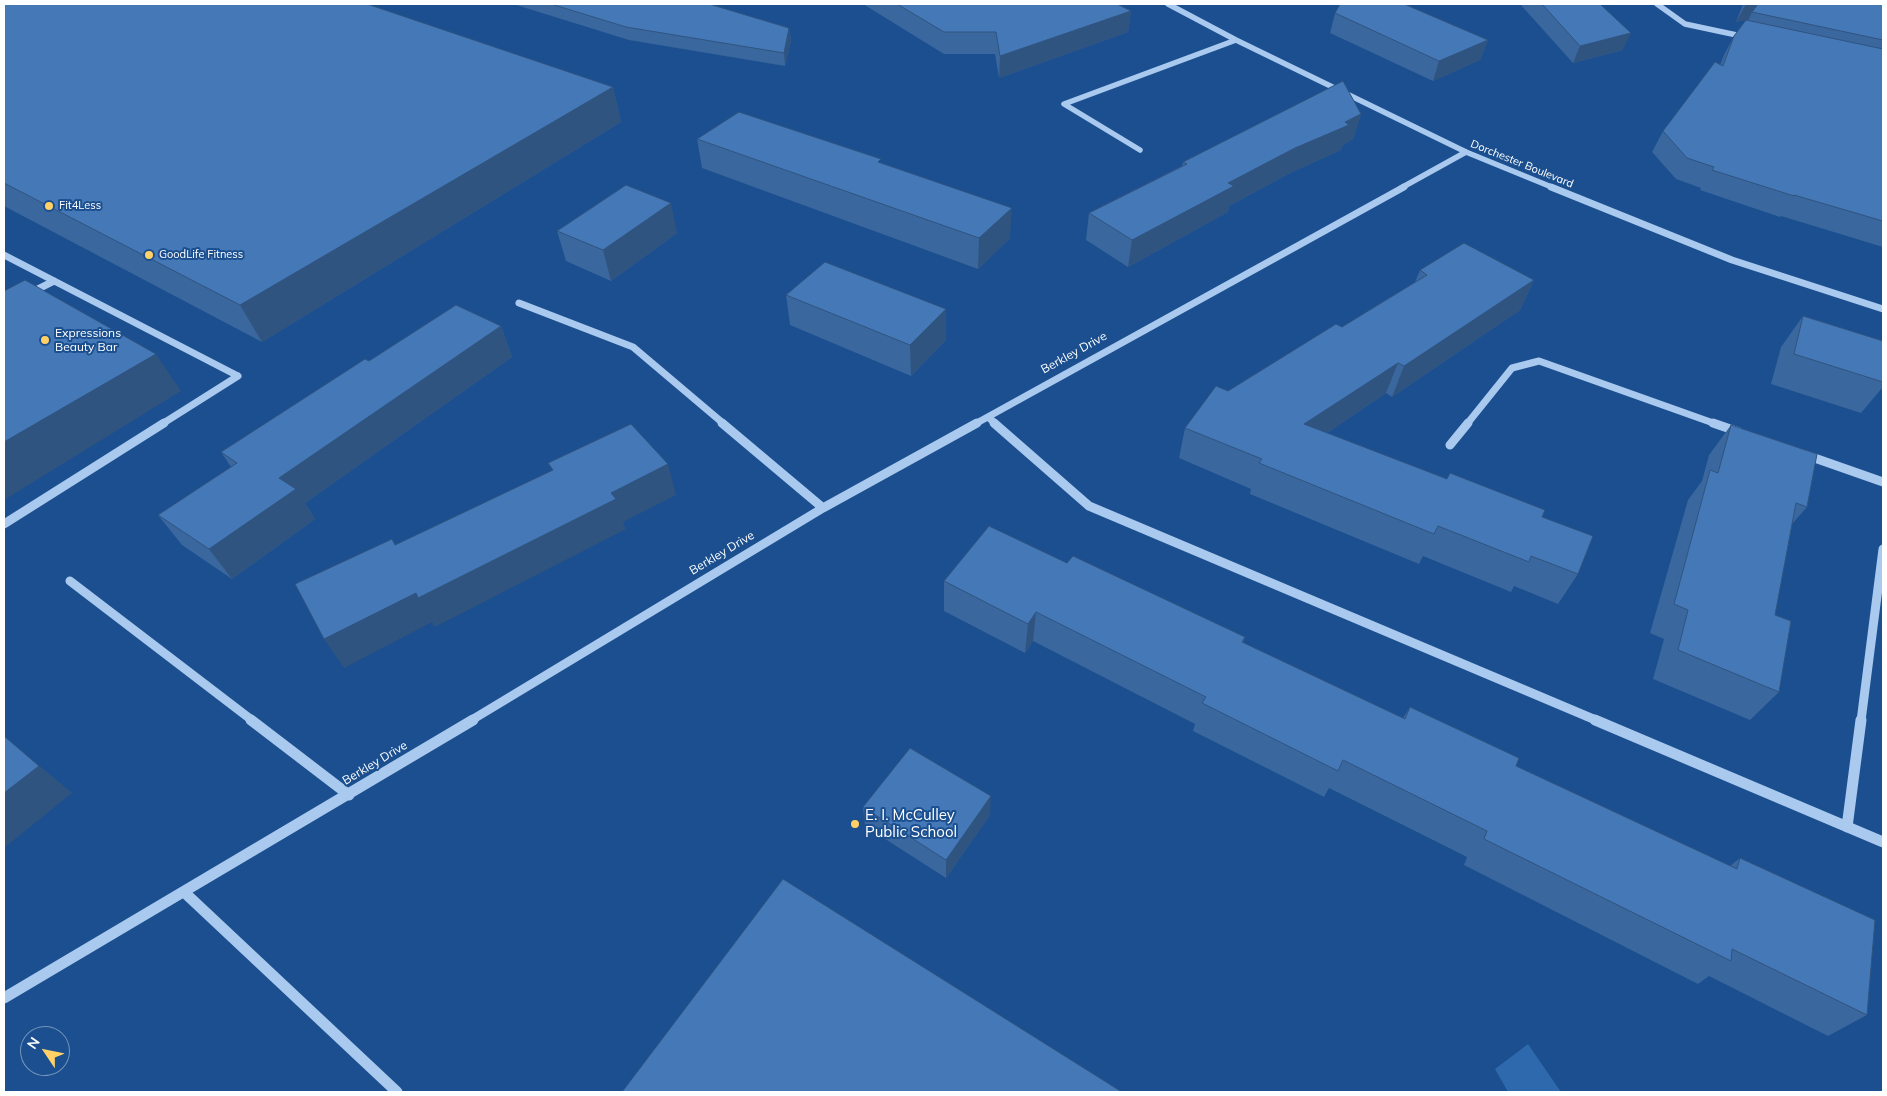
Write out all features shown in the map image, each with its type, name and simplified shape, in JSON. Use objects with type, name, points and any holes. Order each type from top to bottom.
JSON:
[{"type":"street","name":"Dorchester Boulevard","points":[[1168,4],[1236,40],[1466,152],[1732,260],[1883,309]]},
{"type":"street","points":[[1657,4],[1685,24],[1753,39]]},
{"type":"street","points":[[1140,150],[1064,104],[1236,40]]},
{"type":"street","name":"Berkley Drive","points":[[4,998],[349,795],[823,508],[1466,152]]},
{"type":"street","points":[[4,255],[238,376],[4,524]]},
{"type":"street","points":[[20,298],[54,281]]},
{"type":"street","points":[[520,302],[633,347],[823,508]]},
{"type":"street","points":[[1450,445],[1512,368],[1539,361],[1744,433]]},
{"type":"street","points":[[988,416],[1089,506],[1883,842]]},
{"type":"street","points":[[1800,453],[1883,482]]},
{"type":"street","points":[[1847,827],[1883,550]]},
{"type":"street","points":[[70,581],[349,795]]},
{"type":"street","points":[[184,892],[396,1092]]},
{"type":"shaded area","points":[[1528,1044],[1561,1092],[1508,1092],[1495,1069]]},
{"type":"building","points":[[4,4],[367,4],[613,87],[240,305],[4,183]]},
{"type":"building","points":[[551,4],[709,4],[789,28],[784,53],[626,27]]},
{"type":"building","points":[[897,4],[1117,4],[1131,11],[1000,56],[996,32],[944,32]]},
{"type":"building","points":[[1340,4],[1404,4],[1488,40],[1439,61],[1335,13]]},
{"type":"building","points":[[1542,4],[1600,4],[1631,33],[1580,46]]},
{"type":"building","points":[[1758,4],[1883,4],[1883,40],[1752,12]]},
{"type":"building","points":[[1746,20],[1883,49],[1883,221],[1712,170],[1714,167],[1687,158],[1663,131],[1715,62],[1723,66],[1734,36]]},
{"type":"building","points":[[1343,81],[1361,114],[1345,122],[1349,125],[1295,148],[1228,183],[1234,186],[1132,240],[1089,213],[1187,164],[1183,162]]},
{"type":"building","points":[[739,112],[881,159],[878,162],[1012,208],[979,238],[697,139]]},
{"type":"building","points":[[626,185],[671,203],[603,250],[557,231]]},
{"type":"building","points":[[1464,243],[1534,280],[1404,366],[1398,363],[1304,424],[1447,479],[1450,473],[1545,510],[1542,517],[1593,536],[1578,574],[1531,556],[1529,562],[1438,526],[1434,534],[1259,463],[1262,459],[1185,428],[1216,386],[1228,391],[1336,324],[1342,327],[1427,275],[1420,270]]},
{"type":"building","points":[[825,262],[946,309],[910,345],[786,295]]},
{"type":"building","points":[[25,280],[156,354],[4,442],[4,291]]},
{"type":"building","points":[[456,305],[501,326],[279,478],[296,489],[209,549],[158,515],[237,463],[221,452],[365,359],[369,361]]},
{"type":"building","points":[[1803,316],[1883,341],[1883,382],[1794,354]]},
{"type":"building","points":[[631,424],[668,464],[611,493],[616,499],[418,598],[416,593],[324,639],[295,584],[392,539],[395,545],[553,470],[548,463]]},
{"type":"building","points":[[1731,425],[1817,454],[1807,507],[1796,503],[1775,615],[1791,621],[1779,692],[1678,650],[1688,610],[1674,604],[1710,470],[1718,473]]},
{"type":"building","points":[[989,526],[1067,563],[1073,556],[1245,637],[1242,642],[1405,719],[1410,707],[1519,758],[1516,766],[1737,869],[1740,858],[1875,920],[1867,1015],[1732,949],[1731,961],[1484,839],[1487,831],[1343,760],[1338,771],[1202,703],[1206,697],[1036,612],[1028,624],[944,581]]},
{"type":"building","points":[[4,736],[39,766],[4,793]]},
{"type":"building","points":[[910,748],[991,796],[946,860],[863,807]]},
{"type":"building","points":[[783,879],[1122,1092],[622,1092]]},
{"type":"place","name":"Fit4Less","points":[[49,206]]},
{"type":"place","name":"GoodLife Fitness","points":[[149,255]]},
{"type":"place","name":"Expressions Beauty Bar","points":[[45,340]]},
{"type":"place","name":"E. I. McCulley Public School","points":[[855,824]]}]
